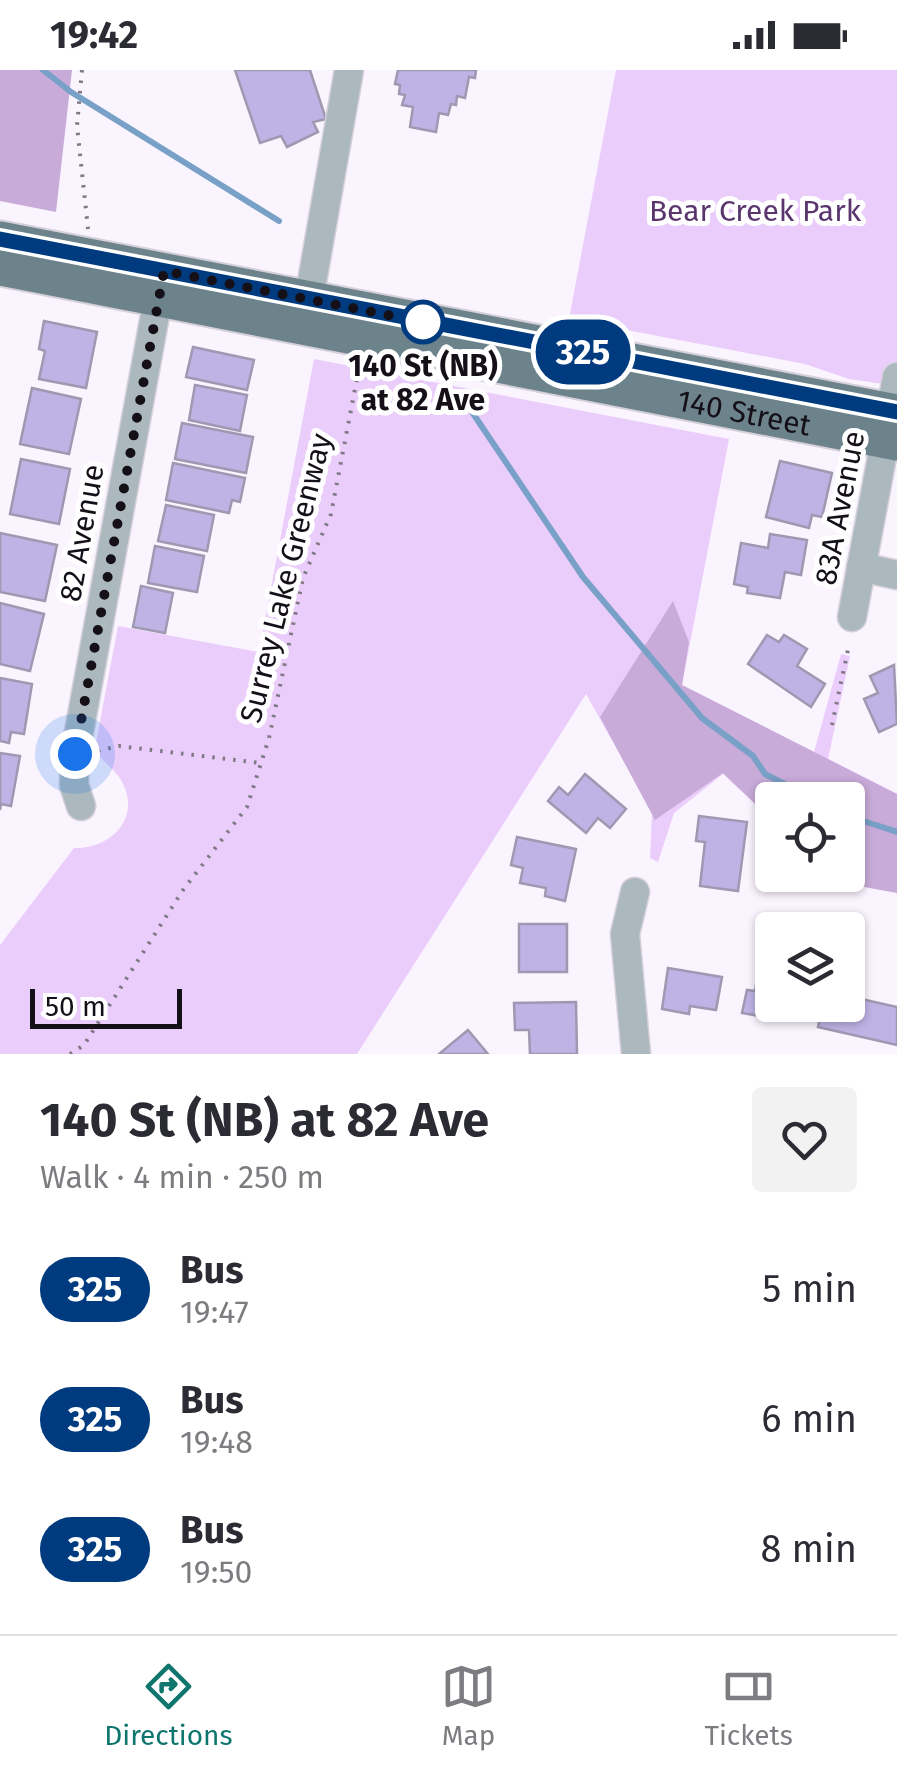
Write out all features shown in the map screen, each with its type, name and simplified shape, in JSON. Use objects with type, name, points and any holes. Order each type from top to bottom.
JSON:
[{"type":"main road","name":"140 Street","points":[[0,240],[161,285],[893,417]]},
{"type":"main road","name":"140 Street","points":[[0,268],[308,299],[893,417]]},
{"type":"street","points":[[308,299],[349,70]]},
{"type":"street","name":"82 Avenue","points":[[81,806],[74,785],[75,754],[161,285]]},
{"type":"street","name":"83A Avenue","points":[[851,631],[893,417]]},
{"type":"street","points":[[861,567],[897,575]]},
{"type":"street","points":[[635,892],[625,934],[636,1054]]},
{"type":"path","points":[[82,70],[77,126],[88,232]]},
{"type":"path","name":"Surrey Lake Greenway","points":[[70,1054],[84,1045],[183,890],[247,807],[304,578],[332,514],[361,360]]},
{"type":"path","points":[[832,725],[851,631]]},
{"type":"path","points":[[94,752],[119,746],[261,763]]},
{"type":"green space","name":"Bear Creek Park","points":[[616,70],[897,70],[897,386],[849,379],[805,364],[569,319]]},
{"type":"green space","points":[[314,359],[729,439],[682,685],[814,752],[841,654],[850,656],[828,759],[897,794],[897,893],[865,881],[865,782],[755,782],[755,804],[723,774],[674,813],[658,862],[650,858],[652,812],[586,694],[357,1054],[0,1054],[0,945],[74,848],[109,838],[124,822],[128,811],[121,780],[95,748],[118,626],[259,652]]},
{"type":"shaded area","points":[[0,70],[72,70],[56,212],[0,201]]},
{"type":"shaded area","points":[[673,601],[689,642],[682,685],[897,794],[897,893],[865,887],[865,782],[755,782],[755,804],[723,773],[655,820],[600,717]]},
{"type":"building","points":[[235,70],[310,70],[326,119],[313,122],[318,132],[287,147],[281,136],[260,143]]},
{"type":"building","points":[[398,70],[476,70],[475,78],[469,77],[465,98],[457,96],[448,115],[439,113],[436,132],[410,127],[413,107],[402,105],[405,95],[399,94],[400,85],[395,84]]},
{"type":"building","points":[[44,321],[97,332],[86,388],[39,379],[45,351],[39,349]]},
{"type":"building","points":[[193,347],[254,360],[247,390],[186,377]]},
{"type":"building","points":[[195,385],[247,395],[240,431],[189,420]]},
{"type":"building","points":[[32,388],[81,399],[69,454],[20,444]]},
{"type":"building","points":[[182,423],[253,437],[246,473],[175,459]]},
{"type":"building","points":[[21,459],[70,469],[59,524],[10,514]]},
{"type":"building","points":[[780,461],[832,473],[822,517],[812,515],[809,528],[766,517]]},
{"type":"building","points":[[173,463],[245,478],[240,502],[232,500],[229,513],[166,500]]},
{"type":"building","points":[[166,505],[214,515],[207,551],[158,541]]},
{"type":"building","points":[[0,533],[57,545],[45,601],[0,592]]},
{"type":"building","points":[[770,534],[807,540],[801,575],[785,572],[780,598],[747,593],[748,587],[734,584],[741,543],[768,548]]},
{"type":"building","points":[[155,546],[204,556],[197,592],[148,583]]},
{"type":"building","points":[[141,586],[173,593],[165,633],[133,627]]},
{"type":"building","points":[[0,603],[44,614],[30,671],[0,664]]},
{"type":"building","points":[[767,635],[779,642],[784,635],[807,649],[797,666],[825,684],[811,707],[748,664]]},
{"type":"building","points":[[894,665],[897,724],[879,732],[864,699],[878,693],[870,676]]},
{"type":"building","points":[[0,678],[32,684],[24,734],[11,732],[9,743],[0,741]]},
{"type":"building","points":[[0,753],[20,756],[11,806],[1,804],[0,810]]},
{"type":"building","points":[[585,774],[626,809],[610,828],[598,818],[586,833],[548,801],[559,787],[568,795]]},
{"type":"building","points":[[699,816],[747,822],[738,891],[700,886],[705,842],[696,841]]},
{"type":"building","points":[[517,837],[576,849],[565,901],[545,896],[546,888],[520,883],[523,868],[511,865]]},
{"type":"building","points":[[519,924],[567,924],[567,972],[519,972]]},
{"type":"building","points":[[668,968],[722,977],[716,1010],[690,1006],[689,1014],[662,1009]]},
{"type":"building","points":[[747,990],[755,991],[755,1015],[742,1013]]},
{"type":"building","points":[[865,1000],[897,1007],[897,1045],[818,1027],[819,1022],[865,1022]]},
{"type":"building","points":[[576,1002],[577,1054],[530,1054],[529,1030],[515,1030],[514,1003]]},
{"type":"building","points":[[468,1030],[488,1054],[439,1054]]},
{"type":"waterway","points":[[43,70],[71,92],[279,221]]},
{"type":"waterway","points":[[470,409],[583,577],[702,718],[753,756],[765,774],[781,782]]},
{"type":"waterway","points":[[865,822],[897,832]]},
{"type":"bus line","name":"325","points":[[0,239],[897,412]]},
{"type":"place","name":"140 St (NB) at 82 Ave","points":[[423,322]]},
{"type":"route","points":[[75,754],[164,271],[423,322]]}]
